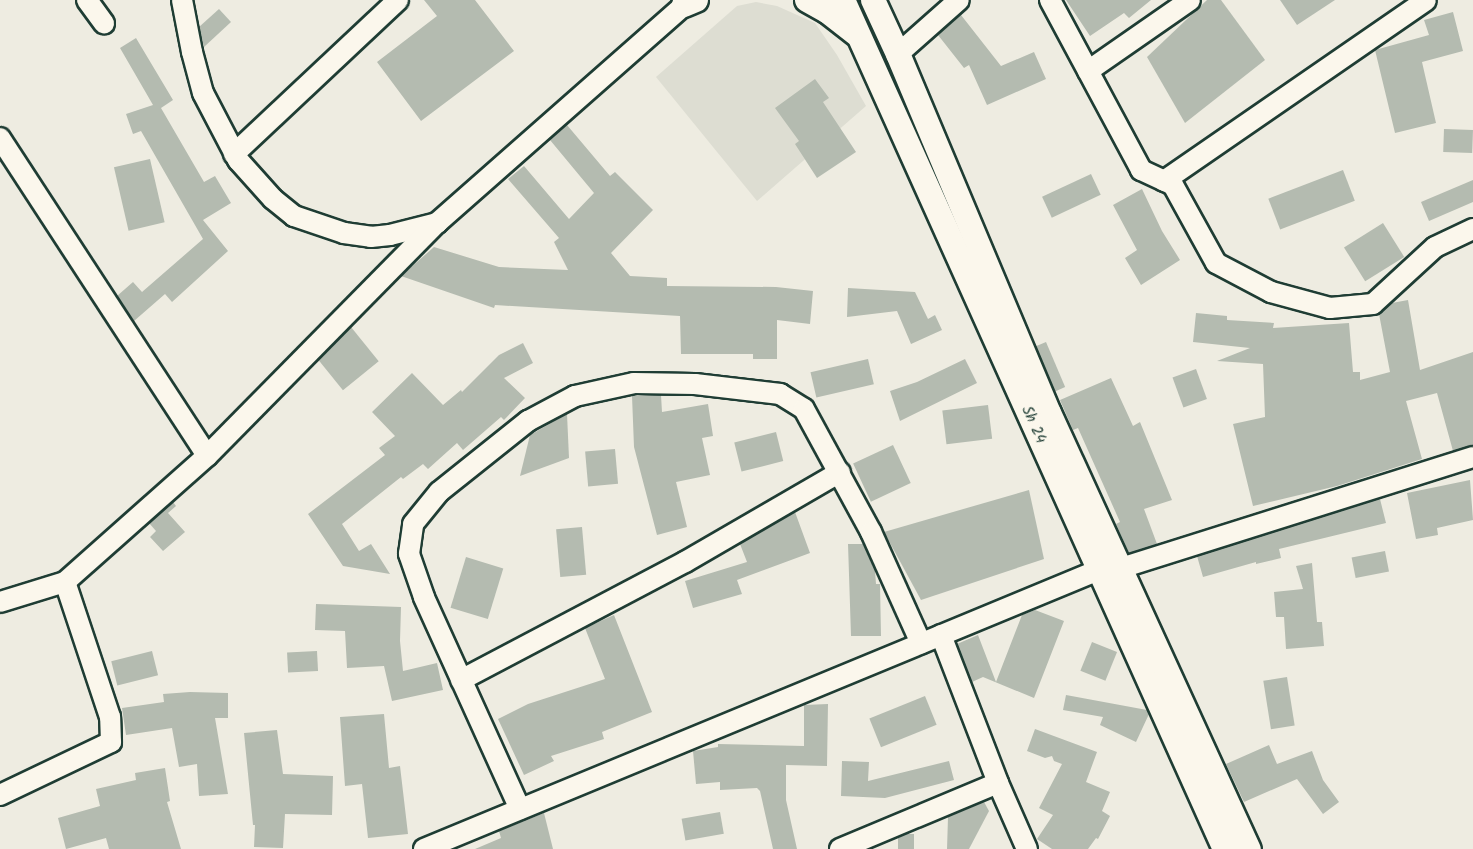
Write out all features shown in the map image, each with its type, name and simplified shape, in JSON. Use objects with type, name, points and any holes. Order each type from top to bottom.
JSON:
[{"type":"street","points":[[87,0],[104,23]]},
{"type":"street","points":[[182,0],[203,93],[234,154],[273,199],[294,216],[328,230],[371,237],[390,235],[437,223]]},
{"type":"street","points":[[234,154],[398,0]]},
{"type":"street","points":[[807,0],[827,10],[860,38]]},
{"type":"street","name":"Sh 24","points":[[843,0],[1110,569],[1249,849]]},
{"type":"street","name":"Sh 24","points":[[873,0],[898,54],[1049,413],[1110,569],[1225,849]]},
{"type":"street","points":[[898,54],[959,0]]},
{"type":"street","points":[[1050,0],[1141,170],[1173,185],[1216,263],[1271,292],[1330,308],[1372,304],[1435,247],[1473,229]]},
{"type":"street","points":[[1088,71],[1191,0]]},
{"type":"street","points":[[1164,181],[1426,0]]},
{"type":"street","points":[[0,602],[65,582],[207,456],[437,223],[690,2]]},
{"type":"street","points":[[0,138],[207,456]]},
{"type":"street","points":[[520,809],[424,597],[409,554],[413,524],[439,492],[538,416],[575,396],[634,383],[695,384],[780,394],[804,409],[871,532],[921,643]]},
{"type":"street","points":[[424,849],[921,643],[1110,569],[1473,457]]},
{"type":"street","points":[[461,680],[685,562],[840,472]]},
{"type":"street","points":[[0,795],[111,742],[110,717],[65,582]]},
{"type":"street","points":[[941,635],[998,783],[1028,849]]},
{"type":"street","points":[[842,849],[998,783]]},
{"type":"shaded area","points":[[756,2],[777,6],[815,23],[837,55],[866,106],[757,201],[656,77],[737,6]]},
{"type":"building","points":[[424,0],[475,0],[514,51],[421,121],[377,62],[437,16]]},
{"type":"building","points":[[1066,0],[1151,0],[1129,18],[1124,13],[1090,36]]},
{"type":"building","points":[[1207,0],[1221,0],[1265,60],[1185,123],[1147,57]]},
{"type":"building","points":[[1280,0],[1335,0],[1297,25]]},
{"type":"building","points":[[219,9],[231,22],[204,47],[199,27]]},
{"type":"building","points":[[1453,12],[1463,51],[1422,62],[1436,123],[1395,133],[1375,50],[1429,35],[1424,20]]},
{"type":"building","points":[[961,15],[1001,66],[1034,52],[1046,79],[987,105],[969,65],[964,68],[938,35]]},
{"type":"building","points":[[136,38],[173,100],[161,108],[204,182],[215,176],[231,203],[203,220],[228,251],[172,302],[165,294],[134,321],[117,296],[133,282],[142,292],[203,239],[141,131],[133,134],[126,114],[153,105],[120,48]]},
{"type":"building","points":[[815,79],[829,98],[823,102],[856,152],[817,178],[795,144],[799,141],[775,108]]},
{"type":"building","points":[[567,125],[610,176],[615,172],[653,210],[611,253],[630,276],[667,278],[667,286],[776,287],[813,291],[810,324],[777,320],[777,359],[753,359],[753,354],[681,354],[680,316],[495,305],[494,308],[401,276],[434,247],[499,267],[568,270],[554,242],[559,238],[508,179],[524,166],[569,219],[594,193],[550,140]]},
{"type":"building","points":[[1444,129],[1473,130],[1472,153],[1443,152]]},
{"type":"building","points":[[150,159],[165,222],[129,231],[114,167]]},
{"type":"building","points":[[1343,170],[1355,201],[1280,229],[1268,199]]},
{"type":"building","points":[[1091,174],[1101,195],[1052,218],[1042,197]]},
{"type":"building","points":[[1473,180],[1473,202],[1429,221],[1421,202]]},
{"type":"building","points":[[1142,189],[1162,231],[1180,260],[1141,285],[1125,258],[1137,250],[1113,205]]},
{"type":"building","points":[[1383,223],[1404,257],[1365,281],[1344,247]]},
{"type":"building","points":[[848,288],[915,292],[928,319],[935,315],[942,330],[911,344],[897,311],[847,317]]},
{"type":"building","points":[[1408,300],[1420,370],[1473,352],[1473,445],[1453,451],[1437,393],[1406,401],[1422,459],[1337,486],[1253,506],[1233,424],[1265,417],[1263,364],[1217,361],[1250,348],[1193,342],[1196,313],[1227,316],[1227,320],[1274,323],[1273,328],[1349,323],[1353,372],[1360,372],[1360,380],[1390,372],[1379,314],[1392,303]]},
{"type":"building","points":[[351,327],[379,361],[343,390],[315,356]]},
{"type":"building","points":[[1046,342],[1065,387],[1055,391],[1036,346]]},
{"type":"building","points":[[523,343],[533,363],[504,378],[525,398],[504,420],[501,417],[463,450],[457,443],[428,469],[423,464],[403,479],[401,477],[342,524],[359,551],[371,544],[390,574],[343,566],[308,514],[385,455],[379,448],[395,436],[372,412],[412,373],[443,405],[461,390],[462,392],[499,355]]},
{"type":"building","points":[[868,359],[874,384],[816,398],[811,372]]},
{"type":"building","points":[[965,359],[977,383],[900,421],[890,391],[917,382]]},
{"type":"building","points":[[1196,369],[1207,399],[1183,408],[1173,378]]},
{"type":"building","points":[[1111,378],[1133,426],[1140,422],[1172,500],[1144,509],[1157,544],[1129,553],[1116,524],[1120,522],[1078,428],[1073,430],[1060,400]]},
{"type":"building","points":[[661,395],[662,412],[708,404],[713,436],[702,438],[710,475],[676,482],[687,527],[657,535],[634,447],[632,396]]},
{"type":"building","points":[[988,405],[992,439],[946,444],[942,411]]},
{"type":"building","points":[[567,414],[569,458],[520,476],[530,435]]},
{"type":"building","points":[[776,432],[783,461],[742,472],[734,442]]},
{"type":"building","points":[[893,445],[911,483],[871,502],[853,464]]},
{"type":"building","points":[[615,449],[618,484],[588,486],[585,452]]},
{"type":"building","points":[[1470,480],[1473,520],[1437,528],[1438,535],[1416,539],[1407,493]]},
{"type":"building","points":[[1029,490],[1044,559],[921,600],[884,532]]},
{"type":"building","points":[[1380,499],[1386,523],[1279,549],[1281,558],[1256,564],[1256,562],[1203,577],[1197,556]]},
{"type":"building","points":[[173,502],[176,506],[168,513],[185,532],[163,551],[150,537],[156,531],[149,523]]},
{"type":"building","points":[[795,512],[810,553],[737,580],[742,594],[693,608],[685,581],[747,562],[740,544]]},
{"type":"building","points":[[582,527],[586,575],[560,577],[556,529]]},
{"type":"building","points":[[848,544],[863,544],[875,571],[876,584],[880,584],[881,636],[851,636]]},
{"type":"building","points":[[1385,551],[1389,572],[1356,578],[1352,557]]},
{"type":"building","points":[[466,557],[503,568],[488,619],[451,608]]},
{"type":"building","points":[[1312,563],[1317,622],[1322,622],[1324,646],[1286,649],[1284,617],[1276,617],[1274,592],[1303,589],[1296,566]]},
{"type":"building","points":[[316,604],[401,607],[400,641],[403,671],[437,663],[443,690],[392,701],[384,666],[347,668],[345,631],[315,630]]},
{"type":"building","points":[[1035,610],[1064,621],[1034,698],[983,677],[972,682],[957,644],[978,635],[996,682],[1022,615]]},
{"type":"building","points":[[614,615],[652,712],[602,732],[604,739],[551,756],[554,761],[524,775],[498,719],[528,704],[605,679],[585,628]]},
{"type":"building","points":[[1092,642],[1117,652],[1105,681],[1080,671]]},
{"type":"building","points":[[152,651],[158,675],[117,685],[111,661]]},
{"type":"building","points":[[317,651],[318,671],[288,673],[287,653]]},
{"type":"building","points":[[1287,677],[1295,725],[1271,729],[1263,681]]},
{"type":"building","points":[[228,693],[228,718],[215,718],[228,794],[199,796],[197,764],[179,767],[172,728],[126,735],[122,708],[164,702],[163,694]]},
{"type":"building","points":[[1066,695],[1147,710],[1149,714],[1136,742],[1100,725],[1103,717],[1063,710]]},
{"type":"building","points":[[925,696],[937,725],[881,747],[869,718]]},
{"type":"building","points":[[828,704],[827,766],[786,765],[786,800],[797,849],[773,849],[760,791],[757,788],[720,790],[720,782],[696,784],[693,751],[718,747],[718,744],[804,746],[804,705]]},
{"type":"building","points":[[384,714],[389,768],[400,766],[408,834],[368,838],[362,784],[345,786],[340,717]]},
{"type":"building","points":[[1035,729],[1097,752],[1086,782],[1110,792],[1102,811],[1110,816],[1098,839],[1096,838],[1088,849],[1052,849],[1037,839],[1053,815],[1039,808],[1062,764],[1054,761],[1052,756],[1045,758],[1027,751]]},
{"type":"building","points":[[277,730],[283,774],[333,776],[332,815],[285,814],[283,848],[254,847],[255,825],[253,825],[244,733]]},
{"type":"building","points":[[1269,745],[1277,764],[1312,751],[1323,780],[1339,802],[1323,814],[1297,779],[1244,802],[1226,764]]},
{"type":"building","points":[[842,761],[869,762],[868,781],[949,761],[954,780],[885,798],[841,796]]},
{"type":"building","points":[[165,768],[170,801],[167,802],[181,849],[109,849],[106,838],[66,849],[58,818],[100,806],[96,789],[136,780],[135,773]]},
{"type":"building","points":[[984,802],[989,811],[969,849],[947,849],[948,817]]},
{"type":"building","points":[[720,812],[724,834],[685,840],[682,819]]},
{"type":"building","points":[[544,813],[553,849],[475,849],[501,838],[499,831]]},
{"type":"building","points":[[914,834],[914,849],[898,849],[898,838]]}]
